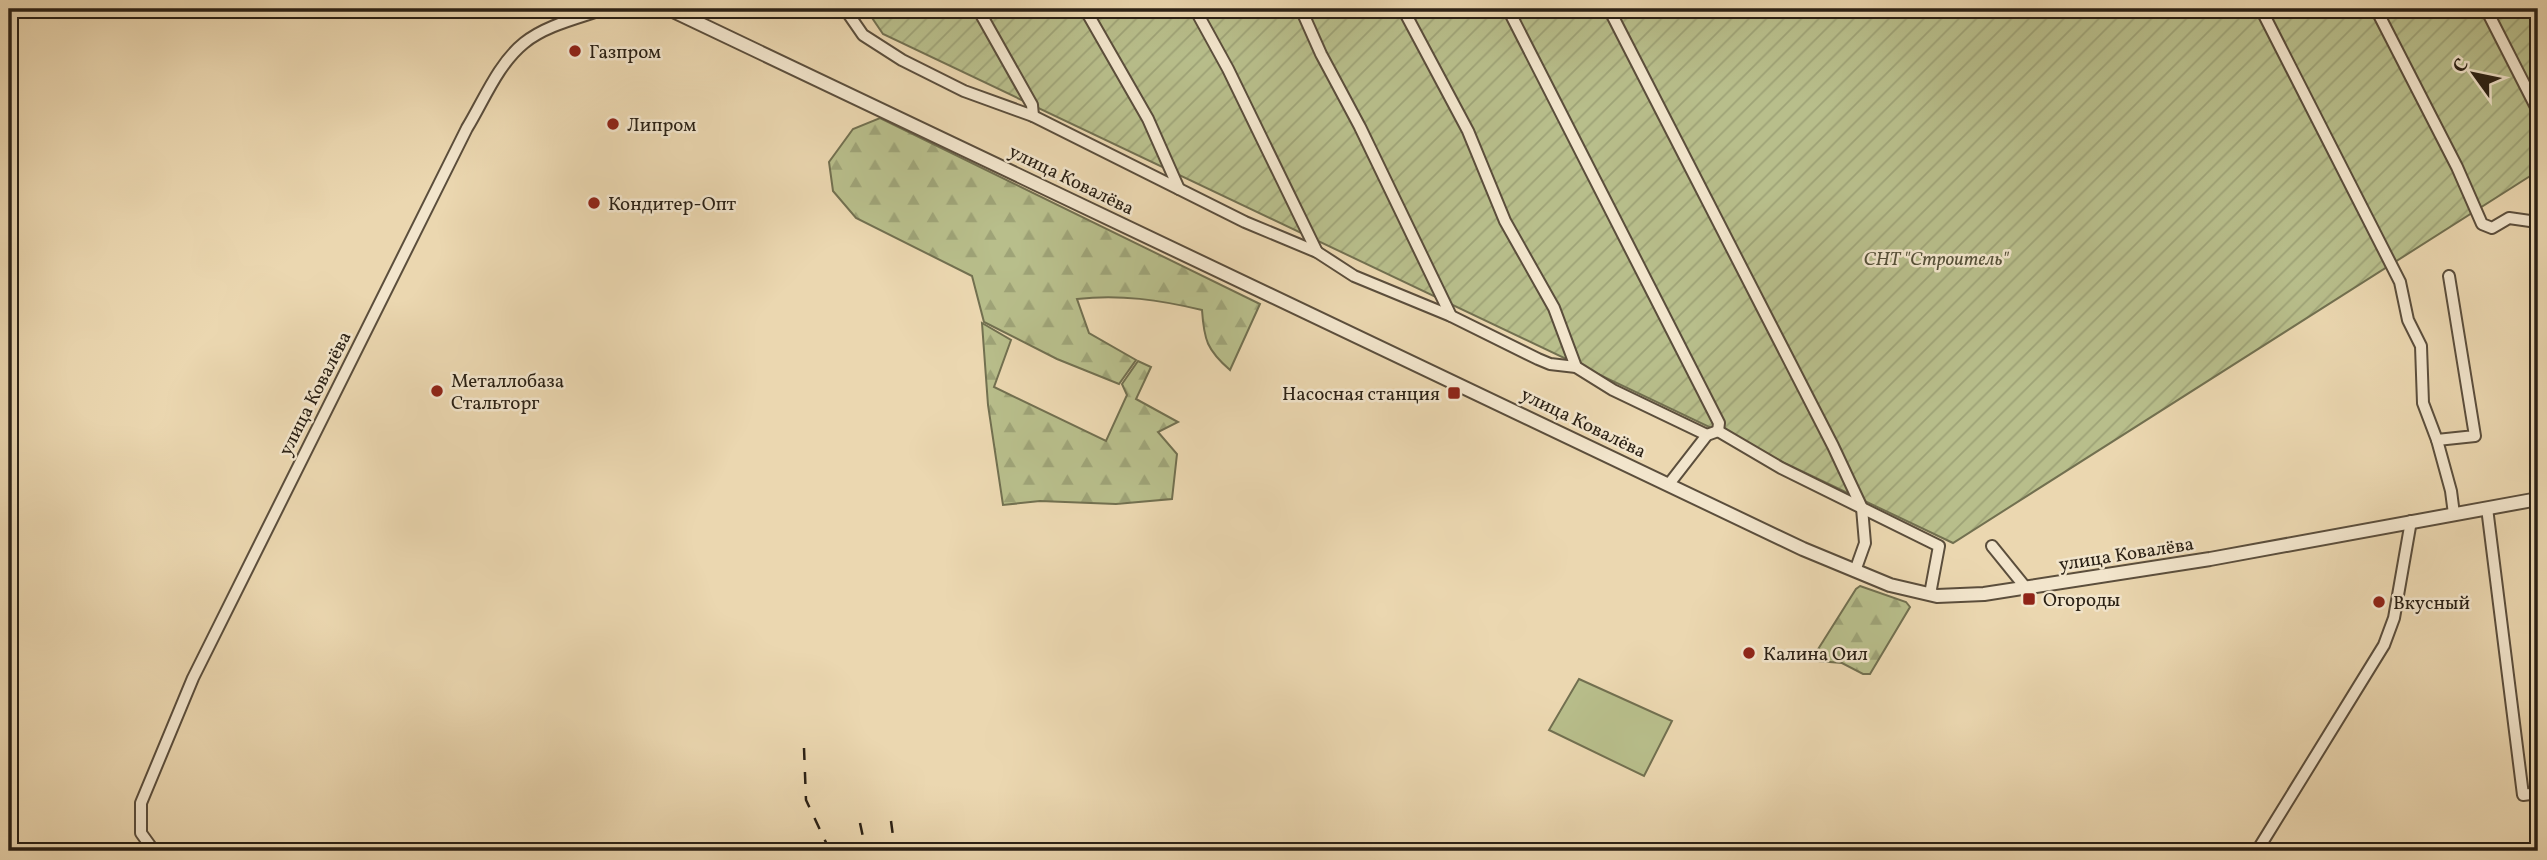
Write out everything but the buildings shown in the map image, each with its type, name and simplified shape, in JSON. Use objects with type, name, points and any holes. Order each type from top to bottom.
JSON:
[{"type":"street","name":"улица Ковалёва","points":[[153,851],[141,833],[141,803],[193,678],[467,128],[505,62],[525,42],[542,32],[604,9]]},
{"type":"street","name":"улица Ковалёва","points":[[669,9],[1803,549],[1890,585],[1930,594],[1984,594],[2210,559],[2538,499]]},
{"type":"street","points":[[845,9],[863,35],[902,60],[964,91],[1033,116],[1266,231],[1317,252],[1354,276],[1451,316],[1538,359],[1550,364],[1576,367],[1613,390],[1712,433],[1938,547],[1930,594]]},
{"type":"street","points":[[978,9],[1032,105],[1033,116]]},
{"type":"street","points":[[1085,9],[1148,119],[1179,189]]},
{"type":"street","points":[[1195,9],[1228,69],[1317,252]]},
{"type":"street","points":[[1301,9],[1451,316]]},
{"type":"street","points":[[1403,9],[1468,131],[1505,221],[1554,308],[1576,367]]},
{"type":"street","points":[[1508,9],[1719,424],[1669,484]]},
{"type":"street","points":[[1609,9],[1833,446],[1862,508],[1865,542],[1855,571]]},
{"type":"street","points":[[2261,9],[2400,282],[2408,320],[2421,345],[2423,403],[2437,440],[2451,491],[2454,514]]},
{"type":"street","points":[[2376,9],[2457,167],[2482,224],[2492,228],[2509,218],[2530,221]]},
{"type":"street","points":[[2486,9],[2538,111]]},
{"type":"street","points":[[2437,440],[2474,436],[2449,276]]},
{"type":"street","points":[[2487,508],[2523,795],[2538,793]]},
{"type":"street","points":[[2257,851],[2384,645],[2394,618],[2411,521]]},
{"type":"street","points":[[1992,546],[2026,588]]},
{"type":"green space","name":"СНТ \"Строитель\"","points":[[866,9],[2538,9],[2538,171],[1953,543],[883,34]]},
{"type":"green space","points":[[880,118],[1260,304],[1230,370],[1208,344],[1202,310],[1171,303],[1124,298],[1077,299],[1089,333],[1136,360],[1119,384],[1057,359],[984,322],[972,276],[856,218],[833,191],[829,162],[853,129]]},
{"type":"green space","points":[[982,323],[1011,340],[994,387],[1106,441],[1127,395],[1122,384],[1138,361],[1151,367],[1136,399],[1178,422],[1158,432],[1177,454],[1172,499],[1116,504],[1040,501],[1003,505],[988,405]]},
{"type":"green space","points":[[1860,586],[1906,602],[1910,607],[1870,674],[1863,674],[1842,663],[1818,661],[1815,654]]},
{"type":"green space","points":[[1579,679],[1672,721],[1644,776],[1549,730]]},
{"type":"railway","points":[[804,748],[806,800],[830,851]]},
{"type":"railway","points":[[891,821],[895,851]]},
{"type":"railway","points":[[860,823],[866,851]]},
{"type":"place","name":"Газпром","points":[[575,51]]},
{"type":"place","name":"Липром","points":[[613,124]]},
{"type":"place","name":"Кондитер-Опт","points":[[594,203]]},
{"type":"place","name":"Металлобаза Стальторг","points":[[437,391]]},
{"type":"place","name":"Насосная станция","points":[[1454,393]]},
{"type":"place","name":"Огороды","points":[[2029,599]]},
{"type":"place","name":"Вкусный","points":[[2379,602]]},
{"type":"place","name":"Калина Оил","points":[[1749,653]]}]
